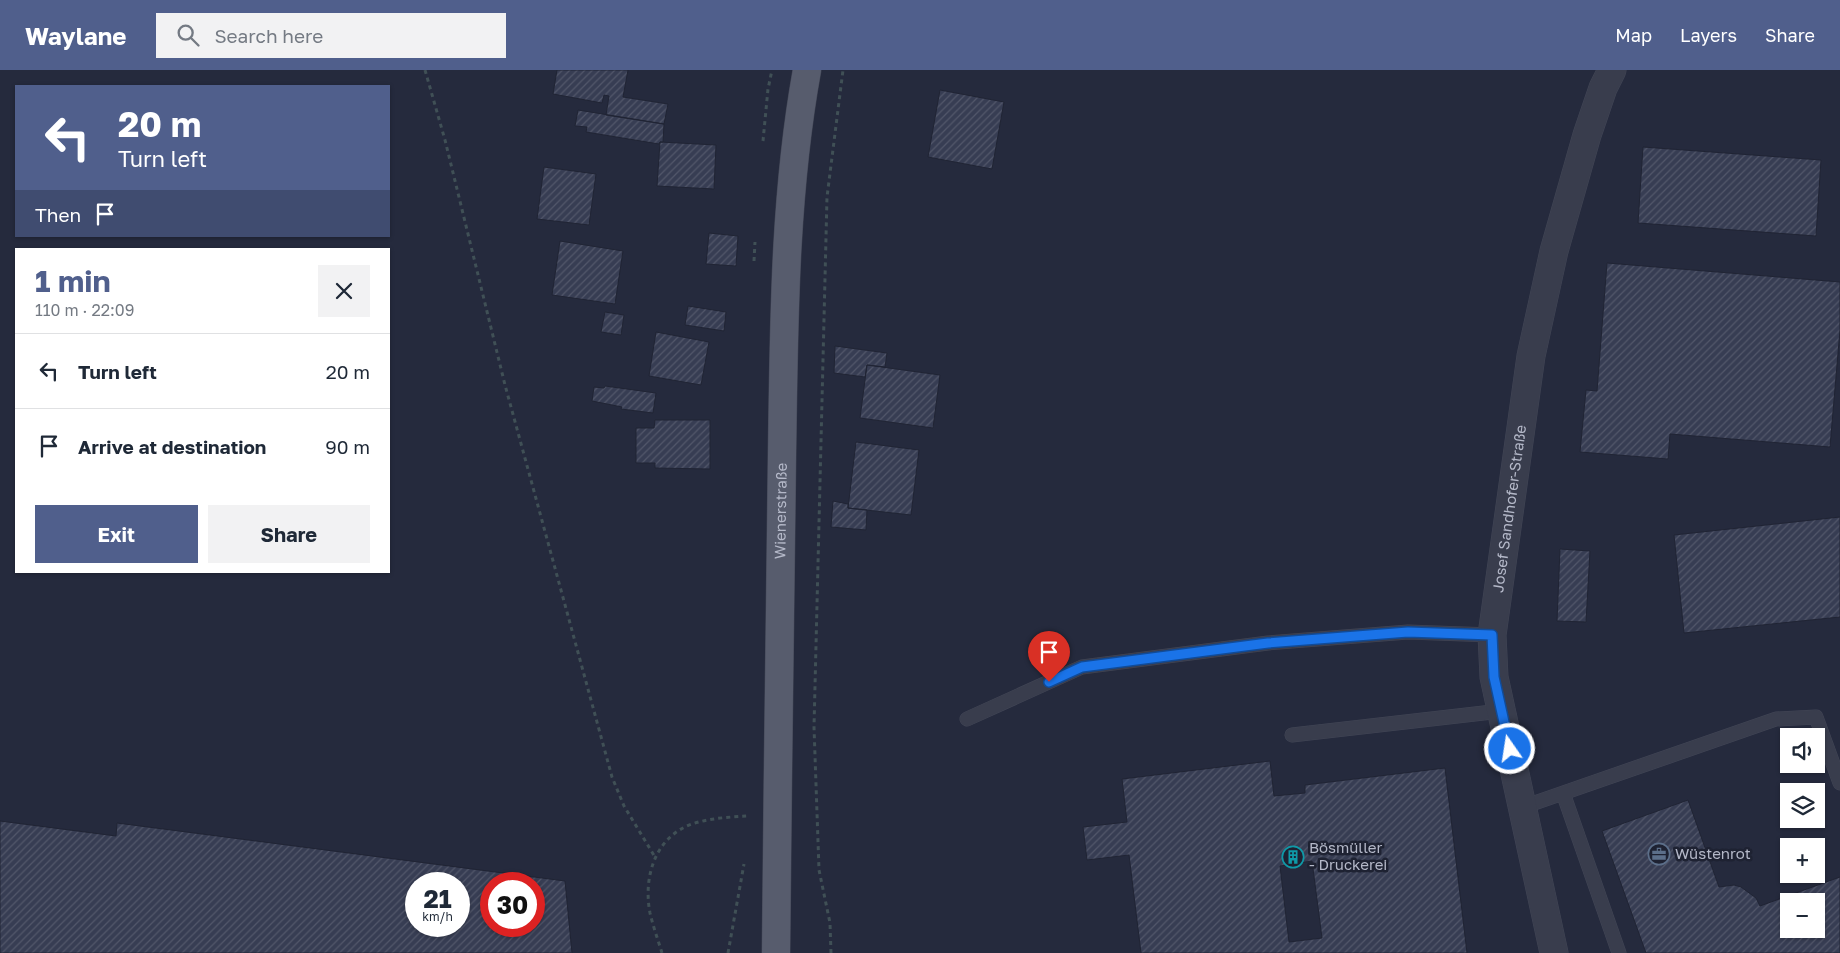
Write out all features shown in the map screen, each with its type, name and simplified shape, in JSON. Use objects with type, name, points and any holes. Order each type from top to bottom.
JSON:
[{"type":"main road","name":"Wienerstraße","points":[[776,953],[784,318],[790,207],[798,116],[807,70]]},
{"type":"street","name":"Josef Sandhofer-Straße","points":[[1554,953],[1494,677],[1492,635],[1531,356],[1554,251],[1587,135],[1603,88],[1612,70]]},
{"type":"lane","points":[[967,719],[1082,667],[1286,641],[1408,632],[1492,635]]},
{"type":"lane","points":[[1292,735],[1501,711]]},
{"type":"lane","points":[[1523,807],[1776,719],[1816,717],[1840,783]]},
{"type":"lane","points":[[1563,793],[1618,953]]},
{"type":"path","points":[[426,70],[505,385],[612,777],[624,806],[655,857]]},
{"type":"path","points":[[831,953],[830,922],[819,870],[814,727],[827,197],[843,70]]},
{"type":"path","points":[[662,953],[650,912],[648,894],[650,874],[655,857],[669,836],[692,824],[710,819],[778,814]]},
{"type":"building","points":[[557,70],[628,70],[623,97],[668,104],[664,124],[606,115],[609,96],[604,95],[602,103],[553,94]]},
{"type":"building","points":[[940,90],[1004,102],[992,169],[928,157]]},
{"type":"building","points":[[578,110],[664,124],[663,142],[659,144],[586,132],[587,127],[575,126]]},
{"type":"building","points":[[660,142],[716,145],[714,189],[657,186]]},
{"type":"building","points":[[1643,147],[1821,160],[1816,236],[1638,223]]},
{"type":"building","points":[[544,167],[596,174],[589,225],[537,219]]},
{"type":"building","points":[[709,233],[738,236],[736,266],[706,264]]},
{"type":"building","points":[[560,241],[623,251],[615,304],[552,295]]},
{"type":"building","points":[[1607,263],[1840,282],[1840,330],[1830,447],[1670,434],[1668,459],[1580,452],[1586,390],[1597,391]]},
{"type":"building","points":[[688,306],[726,312],[724,331],[685,325]]},
{"type":"building","points":[[605,312],[624,315],[621,335],[601,332]]},
{"type":"building","points":[[656,332],[709,342],[701,385],[649,376]]},
{"type":"building","points":[[835,346],[887,353],[885,367],[867,365],[865,377],[834,373]]},
{"type":"building","points":[[867,365],[940,375],[933,428],[860,418]]},
{"type":"building","points":[[605,386],[656,393],[653,413],[621,409],[622,407],[592,401],[594,387],[604,388]]},
{"type":"building","points":[[655,420],[710,420],[710,469],[655,468],[655,463],[636,463],[636,428],[654,428]]},
{"type":"building","points":[[856,442],[919,450],[911,515],[848,508]]},
{"type":"building","points":[[833,501],[848,504],[848,508],[867,510],[866,530],[831,527]]},
{"type":"building","points":[[1840,517],[1840,617],[1684,633],[1674,535]]},
{"type":"building","points":[[1560,549],[1590,551],[1586,622],[1557,621]]},
{"type":"building","name":"Bösmüller - Druckerei","points":[[1270,761],[1274,796],[1305,793],[1305,785],[1445,768],[1467,953],[1141,953],[1129,855],[1087,860],[1083,827],[1127,822],[1122,779]],"holes":[[[1312,861],[1322,938],[1289,942],[1280,866]]]},
{"type":"building","name":"Wüstenrot","points":[[1688,800],[1719,887],[1734,885],[1741,887],[1756,898],[1760,906],[1780,899],[1780,938],[1825,938],[1825,893],[1796,893],[1840,877],[1840,953],[1646,953],[1602,831]]},
{"type":"building","points":[[0,821],[116,836],[117,823],[495,872],[480,872],[480,937],[545,937],[545,878],[565,881],[572,953],[0,953]]},
{"type":"place","name":"Wüstenrot","points":[[1659,854]]},
{"type":"place","name":"Bösmüller - Druckerei","points":[[1293,857]]},
{"type":"route","points":[[1049,682],[1082,667],[1268,643],[1408,632],[1492,635],[1494,677],[1510,749]]}]
